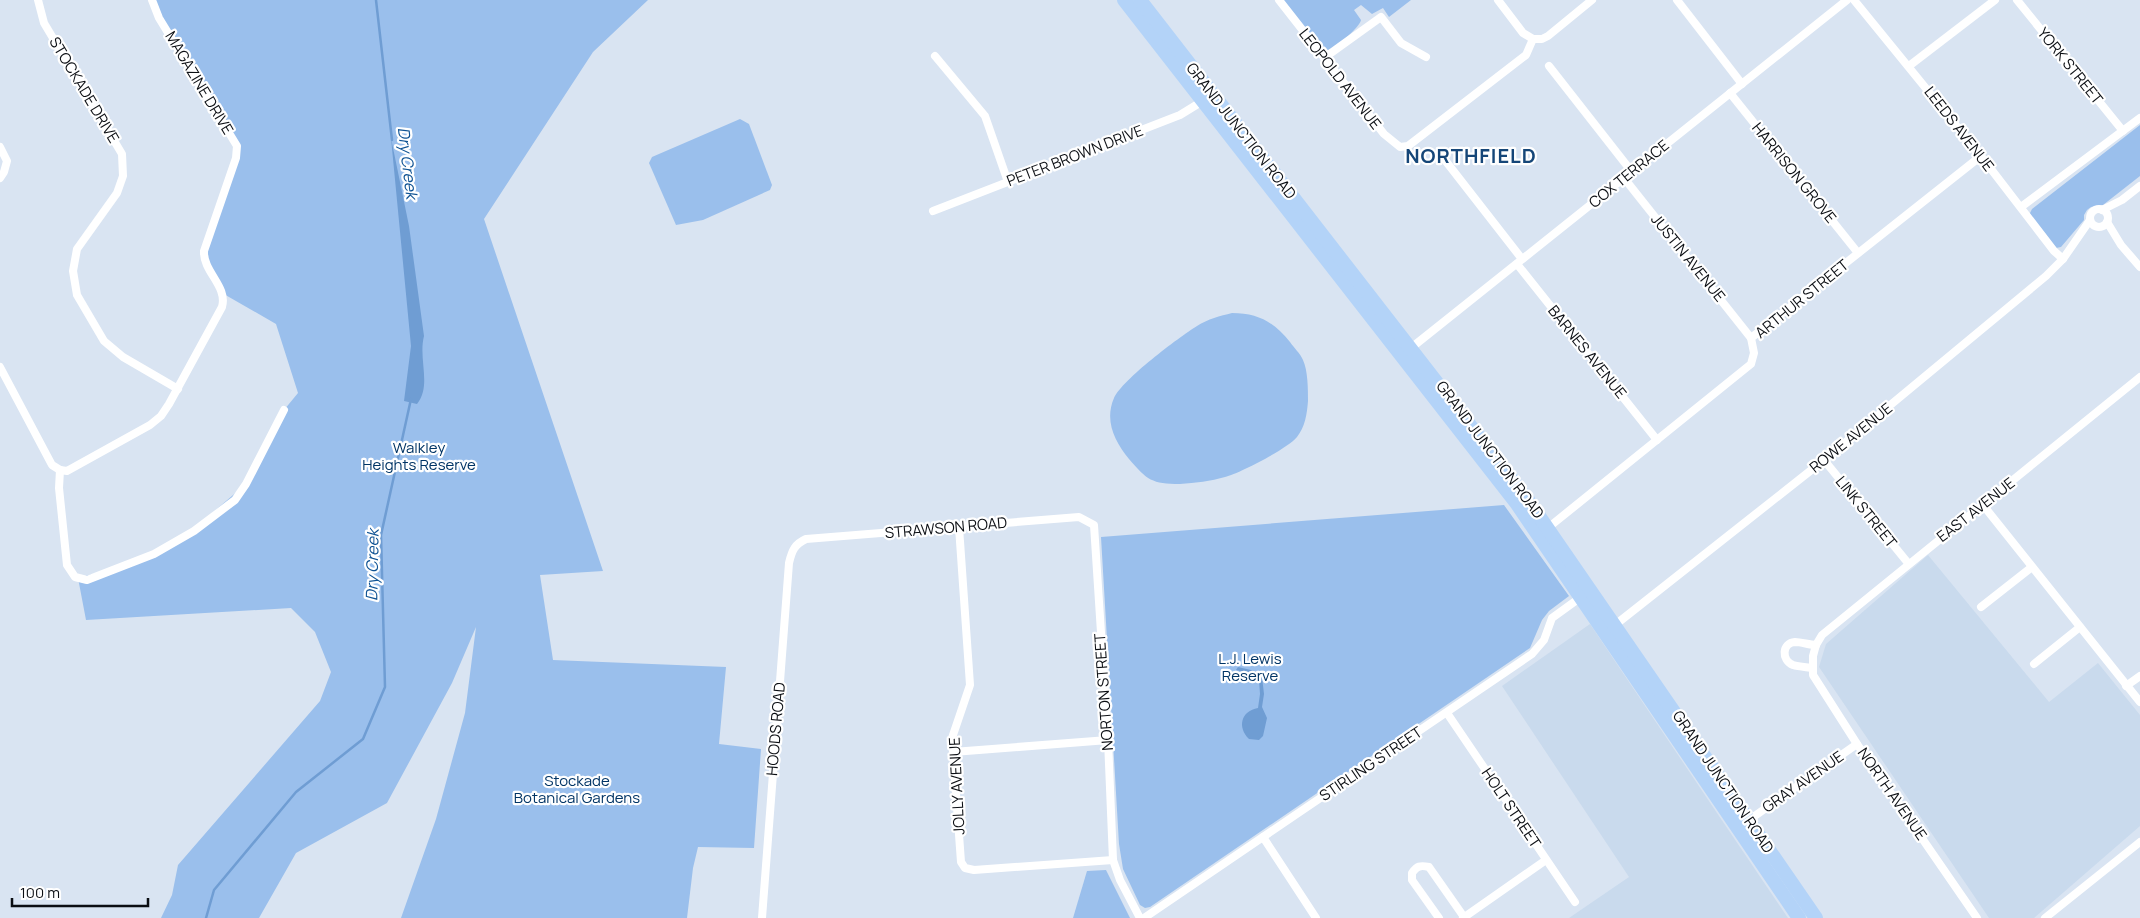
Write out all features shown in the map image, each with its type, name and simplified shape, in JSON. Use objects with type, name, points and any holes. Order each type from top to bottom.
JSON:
[{"type":"highway","name":"GRAND JUNCTION ROAD","points":[[1124,0],[1208,98],[1406,352],[1549,528],[1587,594],[1615,625],[1653,692]]},
{"type":"highway","name":"GRAND JUNCTION ROAD","points":[[1140,0],[1208,98]]},
{"type":"highway","name":"GRAND JUNCTION ROAD","points":[[1406,352],[1517,504],[1587,594],[1744,824],[1816,918]]},
{"type":"highway","name":"GRAND JUNCTION ROAD","points":[[1744,824],[1799,918]]},
{"type":"street","name":"STOCKADE DRIVE","points":[[38,0],[44,24],[122,154],[123,176],[117,193],[77,249],[73,271],[77,295],[104,341],[124,357],[178,389]]},
{"type":"street","name":"MAGAZINE DRIVE","points":[[60,470],[66,471],[150,425],[166,410],[223,303],[222,294],[204,260],[204,251],[237,151],[233,138],[159,18],[152,0]]},
{"type":"street","name":"LEOPOLD AVENUE","points":[[1279,0],[1384,134],[1400,147],[1408,146],[1526,55],[1533,38]]},
{"type":"street","points":[[1498,0],[1523,33],[1542,40],[1592,0]]},
{"type":"street","points":[[1677,0],[1742,84]]},
{"type":"street","name":"COX TERRACE","points":[[1406,352],[1847,0]]},
{"type":"street","name":"LEEDS AVENUE","points":[[1854,0],[1981,156],[2054,251],[2063,259]]},
{"type":"street","points":[[1909,66],[1995,0]]},
{"type":"street","name":"YORK STREET","points":[[2017,0],[2123,131]]},
{"type":"street","points":[[1324,58],[1381,17],[1401,43],[1426,57]]},
{"type":"street","points":[[935,56],[985,116],[1008,182]]},
{"type":"street","points":[[1548,66],[1632,172]]},
{"type":"street","name":"HARRISON GROVE","points":[[1730,93],[1858,253]]},
{"type":"street","name":"PETER BROWN DRIVE","points":[[933,211],[1180,115],[1208,98]]},
{"type":"street","points":[[2021,207],[2140,118]]},
{"type":"street","points":[[0,147],[7,161],[0,178]]},
{"type":"street","name":"BARNES AVENUE","points":[[1441,155],[1519,262],[1657,440]]},
{"type":"street","name":"ARTHUR STREET","points":[[1549,528],[1751,364],[1754,353],[1751,338],[1981,156]]},
{"type":"street","name":"JUSTIN AVENUE","points":[[1624,178],[1751,338]]},
{"type":"street","points":[[2140,186],[2122,200],[2102,210],[2093,211],[2096,224],[2121,245],[2140,267]]},
{"type":"street","points":[[2096,224],[2108,219],[2122,200]]},
{"type":"street","points":[[2102,210],[2106,212],[2121,245]]},
{"type":"street","name":"ROWE AVENUE","points":[[1615,625],[1824,460],[2046,276],[2063,259],[2077,240],[2096,224]]},
{"type":"street","points":[[0,367],[52,465],[60,470],[59,488],[67,565],[75,577],[86,580],[154,554],[194,531],[234,500],[246,484],[284,410]]},
{"type":"street","name":"EAST AVENUE","points":[[1813,656],[1822,635],[1908,563],[1983,505],[2140,377]]},
{"type":"street","name":"LINK STREET","points":[[1824,460],[1908,563]]},
{"type":"street","points":[[1983,505],[2140,702]]},
{"type":"street","name":"STRAWSON ROAD","points":[[797,543],[806,539],[1079,517],[1094,525]]},
{"type":"street","name":"NORTON STREET","points":[[1094,525],[1108,740],[1113,860],[1120,880],[1140,918]]},
{"type":"street","name":"JOLLY AVENUE","points":[[959,527],[970,685],[955,727],[953,752],[961,862],[965,868],[974,870],[1113,860]]},
{"type":"street","name":"HOODS ROAD","points":[[762,918],[789,562],[797,543]]},
{"type":"street","points":[[1981,607],[2032,567]]},
{"type":"street","name":"STIRLING STREET","points":[[1144,918],[1532,654],[1544,640],[1552,618],[1587,594]]},
{"type":"street","points":[[2034,664],[2080,627]]},
{"type":"street","points":[[1813,668],[1792,664],[1785,657],[1784,651],[1786,646],[1794,642],[1816,646]]},
{"type":"street","name":"NORTH AVENUE","points":[[1813,656],[1813,675],[1857,744],[1977,918]]},
{"type":"street","points":[[2126,686],[2140,676]]},
{"type":"street","name":"HOLT STREET","points":[[1447,713],[1575,902]]},
{"type":"street","points":[[953,752],[1108,740]]},
{"type":"street","name":"GRAY AVENUE","points":[[1744,824],[1857,744]]},
{"type":"street","points":[[1263,836],[1316,918]]},
{"type":"street","points":[[2045,918],[2139,844]]},
{"type":"street","points":[[1440,918],[1412,880],[1412,873],[1416,868],[1422,865],[1429,867],[1464,918],[1546,860]]},
{"type":"shaded area","points":[[391,138],[409,226],[424,336],[422,354],[424,389],[417,404],[404,401],[411,346]]},
{"type":"shaded area","points":[[1928,555],[2049,702],[2098,663],[2140,715],[2140,826],[2034,918],[1989,918],[1819,667],[1826,644]]},
{"type":"shaded area","points":[[1590,624],[1788,918],[1569,918],[1629,877],[1502,686]]},
{"type":"shaded area","points":[[1238,667],[1255,671],[1262,677],[1264,694],[1262,707],[1267,718],[1263,736],[1259,740],[1249,739],[1242,725],[1248,712],[1258,708],[1259,680],[1253,674],[1236,670]]},
{"type":"green space","name":"Walkley Heights Reserve","points":[[153,0],[648,0],[593,52],[484,219],[603,571],[540,575],[553,660],[726,667],[719,744],[761,749],[754,848],[698,847],[693,868],[687,918],[401,918],[436,819],[465,713],[476,627],[452,683],[387,803],[296,853],[259,918],[161,918],[172,895],[178,865],[320,701],[331,672],[315,632],[291,608],[86,620],[78,578],[122,566],[184,537],[246,484],[284,410],[298,393],[276,324],[222,293],[203,255],[237,151]]},
{"type":"green space","points":[[1283,0],[1411,0],[1389,17],[1383,8],[1372,14],[1361,5],[1354,10],[1361,20],[1360,23],[1341,42],[1331,49],[1325,50],[1320,48]]},
{"type":"green space","points":[[740,119],[749,124],[772,185],[770,190],[703,220],[676,225],[649,163],[652,157]]},
{"type":"green space","points":[[2140,125],[2140,176],[2103,205],[2091,207],[2087,210],[2084,220],[2061,247],[2056,248],[2031,218],[2030,213],[2032,209]]},
{"type":"green space","points":[[1232,313],[1241,313],[1265,320],[1284,335],[1302,357],[1307,375],[1308,396],[1304,425],[1297,437],[1284,448],[1232,475],[1203,482],[1180,484],[1156,482],[1141,472],[1119,446],[1115,438],[1110,415],[1114,398],[1128,380],[1177,340],[1205,321]]},
{"type":"green space","name":"L.J. Lewis Reserve","points":[[1504,505],[1569,596],[1549,611],[1542,620],[1530,648],[1150,907],[1145,908],[1140,905],[1123,869],[1119,844],[1101,537]]},
{"type":"green space","points":[[1106,870],[1130,918],[1073,918],[1087,871]]},
{"type":"waterway","name":"Dry Creek","points":[[376,0],[392,140]]},
{"type":"waterway","name":"Dry Creek","points":[[206,918],[214,890],[296,792],[363,739],[385,687],[381,535],[411,399]]},
{"type":"district","name":"NORTHFIELD","points":[[1471,156]]},
{"type":"park label","name":"Stockade Botanical Gardens","points":[[577,790]]}]
